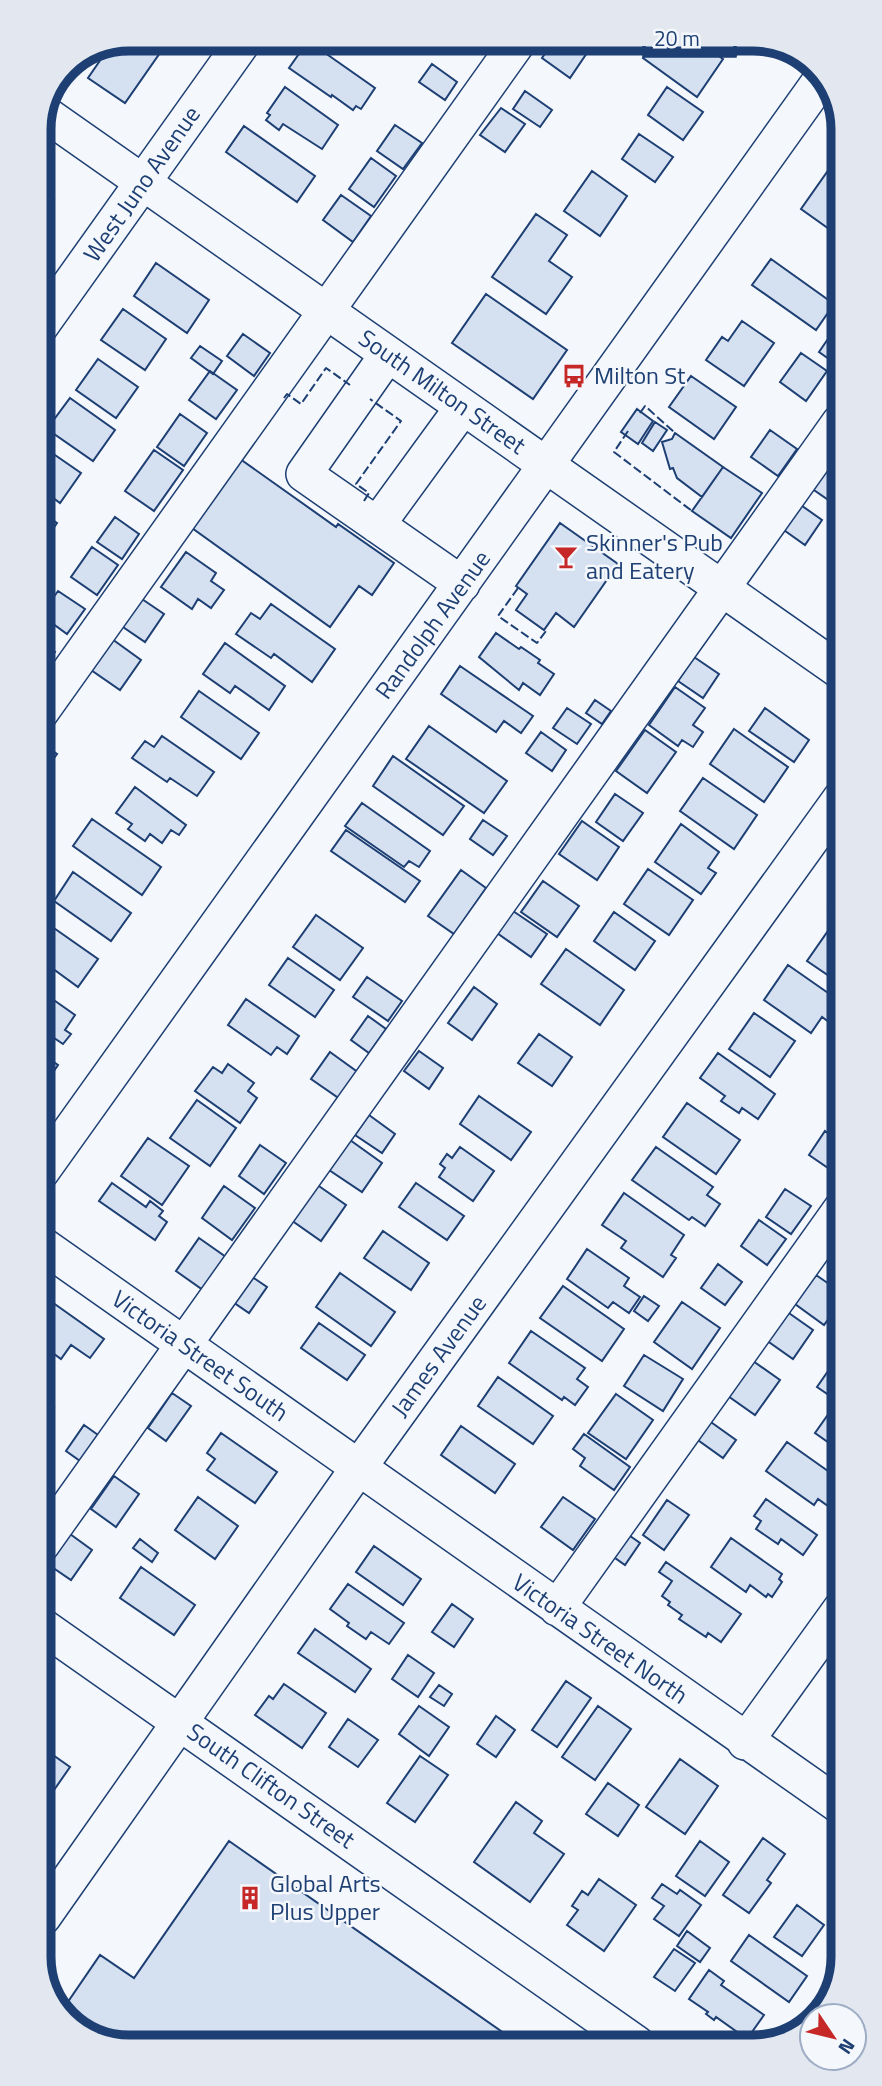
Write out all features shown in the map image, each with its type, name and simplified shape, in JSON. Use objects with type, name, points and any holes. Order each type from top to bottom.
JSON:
[{"type":"street","name":"West Juno Avenue","points":[[51,311],[236,51]]},
{"type":"street","points":[[51,698],[511,51]]},
{"type":"street","name":"Randolph Avenue","points":[[51,1158],[547,465],[823,94]]},
{"type":"street","name":"South Milton Street","points":[[52,118],[831,665]]},
{"type":"street","points":[[388,354],[304,474],[462,584]]},
{"type":"street","points":[[377,525],[463,407]]},
{"type":"street","points":[[51,1531],[831,434]]},
{"type":"street","name":"James Avenue","points":[[51,1906],[359,1467],[831,812]]},
{"type":"street","points":[[557,1608],[831,1223]]},
{"type":"street","name":"Victoria Street South","points":[[51,1251],[359,1467]]},
{"type":"street","name":"Victoria Street North","points":[[359,1467],[831,1800]]},
{"type":"street","points":[[746,1742],[831,1623]]},
{"type":"street","name":"South Clifton Street","points":[[51,1632],[624,2035]]},
{"type":"building","points":[[161,51],[125,103],[88,78],[103,56],[114,52]]},
{"type":"building","points":[[301,51],[322,51],[375,88],[361,109],[356,106],[353,110],[289,68]]},
{"type":"building","points":[[547,51],[588,51],[570,78],[542,58]]},
{"type":"building","points":[[648,51],[711,51],[723,59],[697,97],[643,58]]},
{"type":"building","points":[[432,64],[457,82],[445,100],[419,82]]},
{"type":"building","points":[[285,87],[338,125],[322,149],[283,124],[279,130],[266,120],[270,115],[267,113]]},
{"type":"building","points":[[667,87],[703,112],[683,140],[648,115]]},
{"type":"building","points":[[525,91],[552,110],[540,127],[513,109]]},
{"type":"building","points":[[501,108],[525,124],[505,152],[480,135]]},
{"type":"building","points":[[395,125],[422,143],[403,169],[377,151]]},
{"type":"building","points":[[244,126],[315,176],[297,202],[226,152]]},
{"type":"building","points":[[639,134],[673,157],[655,182],[622,159]]},
{"type":"building","points":[[371,158],[396,176],[374,207],[349,189]]},
{"type":"building","points":[[831,166],[831,230],[801,209]]},
{"type":"building","points":[[592,171],[627,196],[600,236],[564,211]]},
{"type":"building","points":[[341,195],[371,216],[353,242],[323,220]]},
{"type":"building","points":[[536,214],[567,235],[549,261],[572,277],[546,314],[492,277]]},
{"type":"building","points":[[771,259],[831,302],[831,308],[816,330],[752,285]]},
{"type":"building","points":[[156,263],[209,300],[187,333],[134,296]]},
{"type":"building","points":[[486,294],[567,350],[533,399],[452,343]]},
{"type":"building","points":[[123,309],[166,339],[145,370],[101,340]]},
{"type":"building","points":[[742,321],[774,343],[744,386],[706,360],[722,337],[728,341]]},
{"type":"building","points":[[243,334],[270,353],[254,376],[227,356]]},
{"type":"building","points":[[831,335],[831,360],[819,352]]},
{"type":"building","points":[[200,346],[222,361],[213,374],[191,358]]},
{"type":"building","points":[[801,353],[827,371],[806,401],[780,382]]},
{"type":"building","points":[[98,359],[138,387],[116,418],[76,390]]},
{"type":"building","points":[[210,371],[237,390],[216,419],[189,400]]},
{"type":"building","points":[[691,376],[736,407],[714,439],[669,407]]},
{"type":"building","points":[[70,398],[115,430],[93,461],[51,432],[51,424]]},
{"type":"building","points":[[637,409],[653,421],[638,444],[621,432]]},
{"type":"building","points":[[180,414],[207,433],[184,466],[157,447]]},
{"type":"building","points":[[655,422],[667,430],[653,451],[642,443]]},
{"type":"building","points":[[770,430],[797,449],[778,476],[751,457]]},
{"type":"building","points":[[675,433],[723,467],[702,497],[677,478],[673,468],[670,469],[662,442],[672,439]]},
{"type":"building","points":[[154,450],[183,470],[154,511],[125,491]]},
{"type":"building","points":[[51,452],[81,473],[60,503],[51,496]]},
{"type":"building","points":[[233,454],[336,527],[338,524],[394,563],[372,595],[359,586],[330,627],[185,523]]},
{"type":"building","points":[[831,460],[831,502],[811,488]]},
{"type":"building","points":[[723,467],[762,493],[731,538],[692,511]]},
{"type":"building","points":[[798,503],[822,520],[805,545],[781,528]]},
{"type":"building","points":[[115,517],[139,534],[122,559],[97,542]]},
{"type":"building","points":[[51,519],[57,523],[51,532]]},
{"type":"building","points":[[560,523],[618,564],[574,627],[556,613],[544,630],[516,610],[527,594],[516,586]]},
{"type":"building","points":[[92,547],[118,565],[97,595],[71,577]]},
{"type":"building","points":[[186,552],[216,573],[211,581],[224,590],[211,608],[198,599],[192,609],[161,587]]},
{"type":"building","points":[[58,591],[85,609],[67,634],[51,622],[51,601]]},
{"type":"building","points":[[139,597],[164,614],[145,642],[120,625]]},
{"type":"building","points":[[271,604],[335,649],[312,682],[274,654],[271,658],[236,634],[251,613],[260,619]]},
{"type":"building","points":[[496,633],[540,660],[538,663],[554,674],[540,695],[523,683],[519,690],[479,657]]},
{"type":"building","points":[[112,639],[141,660],[120,690],[91,670]]},
{"type":"building","points":[[225,643],[285,686],[269,710],[235,686],[230,693],[203,674]]},
{"type":"building","points":[[694,657],[719,674],[703,698],[678,681]]},
{"type":"building","points":[[460,666],[533,716],[521,733],[504,721],[496,732],[441,694]]},
{"type":"building","points":[[675,687],[705,708],[693,725],[703,732],[693,747],[682,740],[678,746],[649,725]]},
{"type":"building","points":[[199,691],[259,733],[241,759],[181,717]]},
{"type":"building","points":[[595,700],[611,711],[602,724],[586,713]]},
{"type":"building","points":[[567,708],[591,724],[577,744],[553,728]]},
{"type":"building","points":[[765,708],[809,740],[794,762],[749,731]]},
{"type":"building","points":[[429,726],[507,781],[484,813],[406,759]]},
{"type":"building","points":[[734,729],[788,767],[764,802],[710,764]]},
{"type":"building","points":[[645,730],[676,752],[647,793],[616,771]]},
{"type":"building","points":[[541,732],[566,750],[552,771],[526,753]]},
{"type":"building","points":[[162,736],[214,772],[197,796],[170,778],[167,782],[132,758],[145,741],[154,747]]},
{"type":"building","points":[[51,750],[57,754],[51,762]]},
{"type":"building","points":[[393,756],[464,806],[443,835],[373,786]]},
{"type":"building","points":[[703,778],[757,815],[734,849],[680,811]]},
{"type":"building","points":[[135,787],[186,825],[179,835],[171,830],[162,843],[150,834],[145,841],[128,829],[132,824],[116,813]]},
{"type":"building","points":[[615,794],[643,813],[623,841],[596,822]]},
{"type":"building","points":[[362,803],[430,851],[419,867],[409,861],[404,867],[345,826]]},
{"type":"building","points":[[92,819],[161,867],[142,895],[73,846]]},
{"type":"building","points":[[483,820],[507,836],[493,855],[470,839]]},
{"type":"building","points":[[582,821],[619,847],[597,880],[559,854]]},
{"type":"building","points":[[681,824],[719,852],[708,868],[716,873],[701,894],[655,862]]},
{"type":"building","points":[[346,830],[420,881],[405,902],[331,851]]},
{"type":"building","points":[[648,869],[693,900],[669,935],[624,904]]},
{"type":"building","points":[[461,870],[486,888],[454,934],[428,916]]},
{"type":"building","points":[[73,872],[131,913],[111,941],[54,901]]},
{"type":"building","points":[[543,881],[579,906],[557,937],[521,912]]},
{"type":"building","points":[[513,911],[547,934],[531,957],[497,933]]},
{"type":"building","points":[[614,912],[655,941],[635,970],[594,941]]},
{"type":"building","points":[[316,915],[363,948],[340,980],[293,947]]},
{"type":"building","points":[[51,926],[98,959],[78,987],[51,967]]},
{"type":"building","points":[[830,928],[831,977],[807,961]]},
{"type":"building","points":[[566,949],[624,990],[600,1025],[541,984]]},
{"type":"building","points":[[288,958],[334,990],[315,1017],[269,985]]},
{"type":"building","points":[[788,965],[831,995],[831,1019],[829,1022],[822,1017],[811,1033],[764,1000]]},
{"type":"building","points":[[367,977],[402,1001],[388,1021],[353,997]]},
{"type":"building","points":[[474,987],[497,1004],[472,1040],[448,1023]]},
{"type":"building","points":[[51,998],[75,1015],[65,1030],[71,1034],[63,1044],[51,1036]]},
{"type":"building","points":[[246,999],[299,1036],[287,1054],[277,1047],[271,1055],[228,1025]]},
{"type":"building","points":[[754,1013],[795,1041],[770,1077],[729,1049]]},
{"type":"building","points":[[368,1016],[386,1029],[369,1053],[351,1040]]},
{"type":"building","points":[[539,1034],[572,1057],[552,1086],[518,1063]]},
{"type":"building","points":[[419,1051],[443,1068],[429,1089],[404,1071]]},
{"type":"building","points":[[330,1052],[359,1073],[340,1099],[311,1079]]},
{"type":"building","points":[[718,1053],[775,1094],[758,1119],[742,1108],[739,1113],[721,1101],[725,1096],[700,1078]]},
{"type":"building","points":[[51,1060],[58,1065],[51,1075]]},
{"type":"building","points":[[228,1064],[254,1083],[248,1091],[257,1098],[240,1123],[195,1091],[213,1067],[222,1073]]},
{"type":"building","points":[[479,1096],[531,1132],[511,1160],[460,1124]]},
{"type":"building","points":[[197,1100],[236,1128],[210,1166],[170,1138]]},
{"type":"building","points":[[687,1103],[740,1140],[716,1174],[663,1137]]},
{"type":"building","points":[[369,1115],[395,1134],[382,1153],[355,1135]]},
{"type":"building","points":[[825,1131],[831,1135],[831,1170],[809,1155]]},
{"type":"building","points":[[148,1138],[189,1166],[162,1205],[121,1176]]},
{"type":"building","points":[[350,1140],[382,1163],[362,1192],[329,1170]]},
{"type":"building","points":[[260,1145],[286,1163],[264,1194],[239,1176]]},
{"type":"building","points":[[460,1147],[494,1171],[473,1201],[439,1177],[445,1168],[440,1164],[447,1154],[452,1158]]},
{"type":"building","points":[[656,1147],[713,1187],[707,1195],[720,1204],[705,1226],[692,1217],[689,1220],[632,1180]]},
{"type":"building","points":[[112,1183],[146,1207],[150,1201],[163,1211],[159,1216],[167,1222],[155,1240],[99,1201]]},
{"type":"building","points":[[416,1183],[464,1216],[447,1240],[399,1207]]},
{"type":"building","points":[[316,1184],[346,1205],[321,1241],[291,1220]]},
{"type":"building","points":[[224,1186],[255,1208],[232,1240],[202,1218]]},
{"type":"building","points":[[785,1189],[811,1206],[791,1234],[766,1217]]},
{"type":"building","points":[[624,1193],[684,1235],[671,1255],[676,1258],[663,1277],[621,1248],[626,1241],[602,1225]]},
{"type":"building","points":[[759,1220],[786,1239],[767,1265],[741,1246]]},
{"type":"building","points":[[383,1231],[429,1263],[411,1290],[364,1258]]},
{"type":"building","points":[[199,1238],[226,1257],[203,1290],[176,1271]]},
{"type":"building","points":[[587,1249],[629,1278],[624,1286],[640,1297],[629,1313],[613,1302],[608,1308],[567,1279]]},
{"type":"building","points":[[718,1264],[742,1282],[725,1305],[701,1288]]},
{"type":"building","points":[[340,1273],[395,1312],[371,1346],[316,1307]]},
{"type":"building","points":[[248,1274],[267,1287],[249,1313],[230,1300]]},
{"type":"building","points":[[816,1275],[831,1285],[831,1315],[824,1325],[795,1304]]},
{"type":"building","points":[[563,1286],[624,1329],[602,1361],[540,1318]]},
{"type":"building","points":[[644,1296],[659,1306],[648,1321],[634,1311]]},
{"type":"building","points":[[51,1301],[104,1339],[90,1358],[71,1345],[61,1359],[51,1352]]},
{"type":"building","points":[[682,1302],[720,1328],[692,1369],[654,1342]]},
{"type":"building","points":[[786,1311],[813,1330],[793,1359],[766,1340]]},
{"type":"building","points":[[319,1323],[365,1355],[347,1380],[301,1348]]},
{"type":"building","points":[[531,1331],[585,1368],[577,1379],[588,1387],[575,1405],[564,1397],[562,1400],[509,1363]]},
{"type":"building","points":[[644,1355],[683,1379],[663,1411],[624,1386]]},
{"type":"building","points":[[753,1361],[780,1380],[755,1415],[728,1396]]},
{"type":"building","points":[[831,1367],[831,1397],[817,1387]]},
{"type":"building","points":[[498,1377],[553,1416],[533,1444],[478,1406]]},
{"type":"building","points":[[172,1393],[191,1406],[166,1441],[148,1428]]},
{"type":"building","points":[[616,1394],[653,1420],[626,1459],[588,1433]]},
{"type":"building","points":[[831,1410],[831,1444],[815,1433]]},
{"type":"building","points":[[708,1420],[736,1440],[723,1458],[695,1438]]},
{"type":"building","points":[[84,1425],[108,1442],[90,1468],[66,1451]]},
{"type":"building","points":[[461,1426],[515,1464],[495,1493],[441,1455]]},
{"type":"building","points":[[221,1433],[277,1472],[255,1503],[207,1470],[215,1459],[207,1453]]},
{"type":"building","points":[[584,1434],[630,1467],[614,1490],[580,1466],[585,1458],[573,1449]]},
{"type":"building","points":[[787,1442],[831,1473],[831,1502],[828,1506],[818,1499],[814,1505],[766,1471]]},
{"type":"building","points":[[114,1476],[139,1494],[116,1527],[91,1509]]},
{"type":"building","points":[[198,1497],[238,1526],[215,1559],[175,1530]]},
{"type":"building","points":[[563,1497],[595,1519],[573,1550],[541,1527]]},
{"type":"building","points":[[766,1499],[817,1535],[803,1555],[781,1539],[778,1544],[756,1529],[761,1521],[754,1516]]},
{"type":"building","points":[[667,1500],[689,1515],[664,1550],[643,1535]]},
{"type":"building","points":[[623,1531],[640,1543],[625,1565],[608,1553]]},
{"type":"building","points":[[70,1534],[92,1550],[71,1580],[51,1566],[51,1562]]},
{"type":"building","points":[[731,1538],[782,1574],[779,1579],[782,1582],[772,1597],[768,1594],[766,1597],[750,1585],[746,1592],[711,1567]]},
{"type":"building","points":[[140,1539],[158,1553],[152,1562],[133,1548]]},
{"type":"building","points":[[374,1546],[421,1579],[403,1605],[356,1572]]},
{"type":"building","points":[[666,1562],[741,1614],[721,1642],[708,1633],[706,1637],[679,1619],[682,1615],[668,1605],[670,1602],[662,1596],[672,1581],[659,1572]]},
{"type":"building","points":[[141,1567],[195,1605],[174,1635],[120,1598]]},
{"type":"building","points":[[348,1584],[404,1623],[389,1644],[371,1632],[366,1639],[347,1626],[349,1623],[330,1609]]},
{"type":"building","points":[[452,1604],[473,1619],[454,1647],[432,1632]]},
{"type":"building","points":[[315,1629],[371,1669],[355,1692],[298,1653]]},
{"type":"building","points":[[408,1655],[434,1673],[418,1697],[392,1679]]},
{"type":"building","points":[[566,1681],[591,1698],[557,1747],[532,1730]]},
{"type":"building","points":[[284,1684],[326,1713],[302,1748],[255,1715],[269,1696],[273,1699]]},
{"type":"building","points":[[439,1685],[452,1694],[444,1706],[430,1697]]},
{"type":"building","points":[[419,1706],[449,1727],[429,1756],[399,1734]]},
{"type":"building","points":[[598,1706],[631,1729],[595,1780],[562,1757]]},
{"type":"building","points":[[496,1716],[515,1730],[496,1757],[477,1744]]},
{"type":"building","points":[[348,1719],[378,1740],[358,1767],[329,1747]]},
{"type":"building","points":[[51,1754],[70,1767],[51,1794]]},
{"type":"building","points":[[420,1756],[448,1775],[415,1822],[387,1803]]},
{"type":"building","points":[[680,1759],[718,1786],[685,1834],[646,1807]]},
{"type":"building","points":[[608,1783],[639,1805],[618,1836],[586,1814]]},
{"type":"building","points":[[516,1802],[542,1821],[534,1833],[564,1854],[530,1902],[474,1862]]},
{"type":"building","points":[[763,1838],[785,1854],[767,1880],[771,1883],[749,1913],[723,1895]]},
{"type":"building","name":"Global Arts Plus Upper","points":[[229,1841],[507,2035],[124,2035],[90,2025],[66,2004],[100,1955],[134,1978]]},
{"type":"building","points":[[700,1841],[729,1862],[705,1896],[676,1876]]},
{"type":"building","points":[[599,1879],[636,1905],[604,1951],[567,1925],[578,1910],[572,1906],[582,1891],[588,1895]]},
{"type":"building","points":[[662,1884],[677,1894],[680,1890],[701,1905],[679,1936],[654,1919],[664,1906],[652,1898]]},
{"type":"building","points":[[797,1905],[824,1925],[802,1956],[774,1937]]},
{"type":"building","points":[[687,1931],[710,1948],[700,1962],[677,1946]]},
{"type":"building","points":[[749,1935],[807,1976],[789,2002],[731,1961]]},
{"type":"building","points":[[674,1949],[695,1963],[675,1991],[654,1977]]},
{"type":"building","points":[[709,1970],[724,1981],[721,1985],[764,2015],[750,2035],[741,2035],[716,2017],[714,2020],[706,2014],[708,2012],[689,1999]]},
{"type":"fence","points":[[284,398],[287,394],[301,404],[326,368],[350,385]]},
{"type":"fence","points":[[364,501],[369,493],[356,484],[401,421],[370,399]]},
{"type":"fence","points":[[640,413],[645,406],[675,433]]},
{"type":"fence","points":[[628,431],[614,452],[692,511]]},
{"type":"fence","points":[[518,588],[498,616],[537,643],[546,631],[544,630]]},
{"type":"place","name":"Milton St","points":[[574,376]]},
{"type":"place","name":"Skinner's Pub and Eatery","points":[[566,557]]},
{"type":"place","name":"Global Arts Plus Upper","points":[[250,1898]]}]
